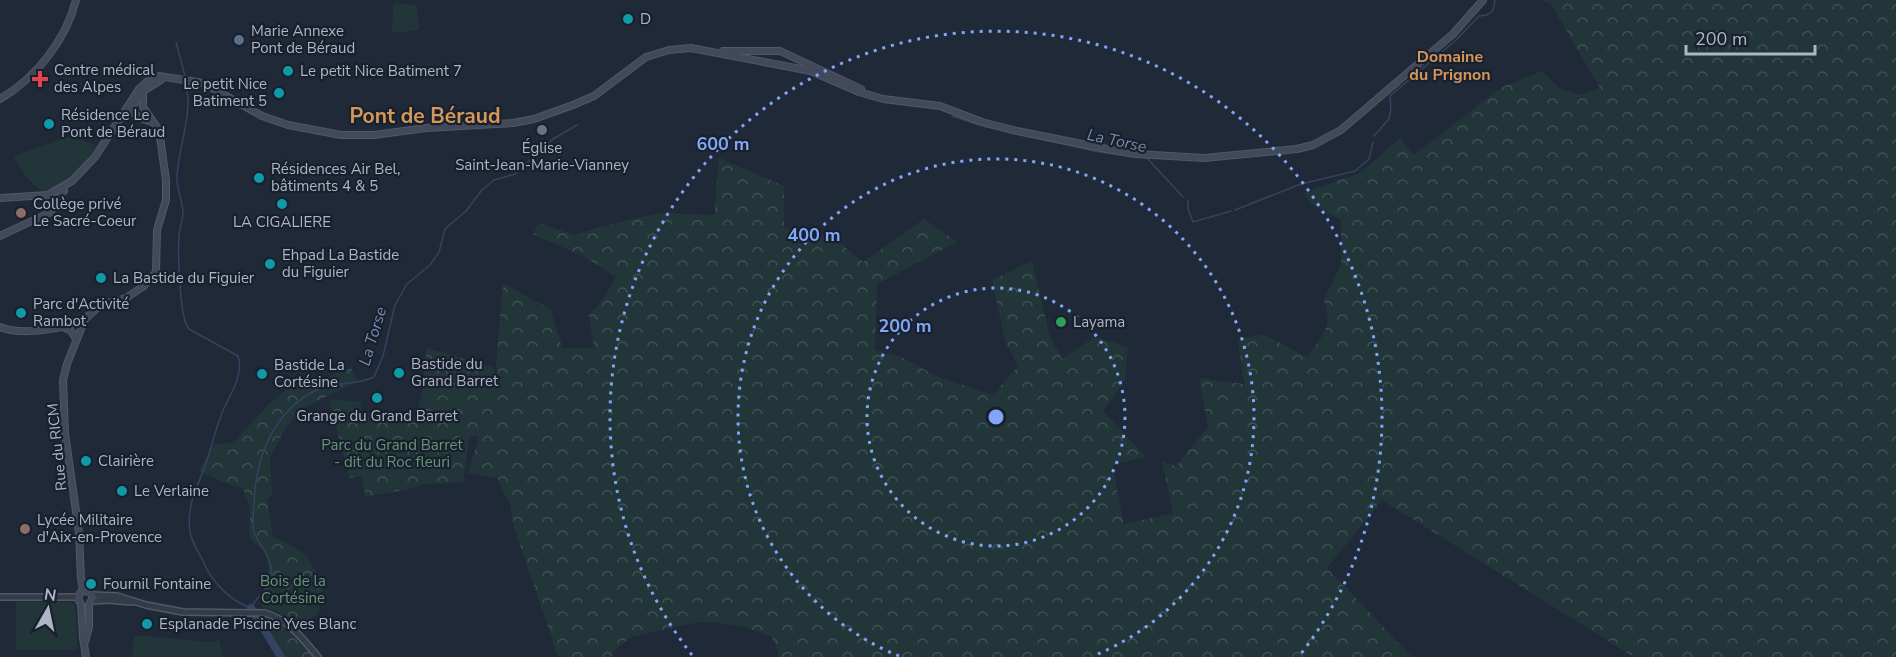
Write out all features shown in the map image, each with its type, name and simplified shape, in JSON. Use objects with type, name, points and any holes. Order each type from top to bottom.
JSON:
[{"type":"main road","points":[[0,99],[20,85],[51,51],[68,26],[76,0]]},
{"type":"main road","points":[[0,236],[49,213],[55,207],[58,198],[96,162],[130,109],[139,89],[150,79],[164,76],[203,83],[254,111],[288,125],[340,135],[374,135],[426,128],[524,121],[594,96],[646,57],[655,53],[691,48],[811,71],[859,92],[891,101],[940,106],[993,125],[1136,154],[1204,158],[1254,155],[1297,149],[1328,139],[1445,41],[1470,16],[1482,0]]},
{"type":"main road","points":[[748,59],[746,55],[750,51]]},
{"type":"main road","points":[[715,52],[775,51],[793,57],[874,96]]},
{"type":"main road","points":[[787,67],[793,57]]},
{"type":"main road","points":[[48,195],[72,181],[90,164],[143,91],[161,80],[179,79]]},
{"type":"main road","points":[[143,91],[143,107],[153,122]]},
{"type":"main road","points":[[130,109],[136,110],[153,122]]},
{"type":"main road","name":"Rue du RICM","points":[[87,600],[81,578],[80,540],[67,451],[63,405],[65,372],[76,345],[75,330],[85,319],[100,305],[126,298],[144,286],[155,274],[157,230],[167,193],[159,130],[153,122]]},
{"type":"main road","points":[[0,198],[48,195],[58,198]]},
{"type":"main road","points":[[0,327],[9,330],[39,330],[60,326],[75,330]]},
{"type":"main road","points":[[86,657],[83,638],[87,600]]},
{"type":"street","points":[[0,597],[87,600],[117,596],[138,603],[183,612],[255,612],[272,615],[291,627],[318,657]]},
{"type":"green space","name":"Parc du Grand Barret - dit du Roc fleuri","points":[[1540,0],[1896,0],[1896,657],[1634,657],[1382,500],[1327,568],[1412,657],[777,657],[779,653],[772,637],[747,628],[699,622],[631,637],[612,653],[612,657],[558,657],[514,527],[510,505],[497,478],[468,473],[479,437],[471,436],[469,439],[463,482],[420,485],[366,497],[361,476],[349,478],[329,399],[362,402],[361,412],[413,421],[421,399],[427,348],[494,368],[494,385],[498,374],[496,365],[503,284],[551,309],[562,348],[594,348],[589,315],[604,298],[616,277],[585,257],[533,234],[539,223],[574,235],[659,213],[714,215],[719,158],[784,186],[784,227],[834,238],[863,262],[924,219],[957,242],[877,284],[875,350],[901,357],[939,377],[993,395],[1018,366],[1005,341],[992,280],[1032,261],[1050,337],[1062,359],[1095,337],[1128,347],[1125,380],[1103,411],[1146,457],[1112,465],[1124,524],[1173,513],[1162,461],[1176,466],[1208,427],[1199,378],[1244,384],[1238,339],[1263,334],[1307,357],[1325,331],[1328,317],[1324,300],[1341,264],[1341,220],[1310,203],[1303,193],[1360,173],[1400,138],[1414,155],[1502,87],[1542,71],[1560,89],[1580,95],[1600,88],[1550,3]]},
{"type":"green space","points":[[393,3],[417,5],[419,30],[392,33]]},
{"type":"green space","points":[[71,136],[97,146],[73,176],[57,187],[41,191],[26,177],[13,156]]},
{"type":"green space","name":"Bois de la Cortésine","points":[[351,368],[357,381],[301,410],[287,426],[270,458],[272,495],[267,499],[273,536],[306,554],[323,587],[318,613],[299,630],[277,611],[262,607],[268,572],[267,558],[264,551],[250,538],[249,507],[242,487],[226,483],[199,471],[214,444],[233,443],[269,404],[299,380],[327,378]]},
{"type":"green space","points":[[16,602],[70,602],[75,606],[78,650],[16,650]]},
{"type":"green space","points":[[253,613],[282,623],[313,657],[278,657]]},
{"type":"green space","points":[[134,635],[209,642],[219,640],[223,657],[132,657]]},
{"type":"waterway","points":[[1374,136],[1389,119],[1390,96],[1456,40],[1479,16],[1493,11],[1495,0]]},
{"type":"waterway","points":[[176,42],[185,76]]},
{"type":"waterway","name":"La Torse","points":[[186,84],[187,118],[177,180],[183,212],[179,234],[183,312],[189,329],[238,356],[239,363],[236,383],[222,414],[194,493],[190,511],[190,532],[195,547],[216,583],[236,601],[251,608],[266,588],[271,574],[270,562],[256,537],[253,522],[258,470],[269,438],[278,424],[301,399],[316,390],[330,385],[360,382],[374,377],[383,356],[395,305],[407,284],[430,265],[439,252],[445,229],[466,211],[482,190],[494,180],[515,174],[553,139],[577,125]]},
{"type":"waterway","name":"La Torse","points":[[952,116],[979,125]]},
{"type":"waterway","name":"La Torse","points":[[983,126],[1015,134]]},
{"type":"waterway","name":"La Torse","points":[[1031,137],[1134,157]]},
{"type":"waterway","points":[[1235,210],[1301,184],[1355,171],[1369,159],[1373,142]]},
{"type":"waterway","name":"La Torse","points":[[1147,158],[1183,197]]},
{"type":"waterway","points":[[1188,200],[1188,209],[1193,222],[1231,211]]},
{"type":"waterway","name":"La Torse","points":[[251,608],[281,657]]},
{"type":"place","name":"D","points":[[628,19]]},
{"type":"place","name":"Marie Annexe Pont de Béraud","points":[[239,40]]},
{"type":"place","name":"Le petit Nice Batiment 7","points":[[288,71]]},
{"type":"place","name":"Centre médical des Alpes","points":[[40,79]]},
{"type":"place","name":"Le petit Nice Batiment 5","points":[[279,93]]},
{"type":"place","name":"Résidence Le Pont de Béraud","points":[[49,124]]},
{"type":"place","name":"Église Saint-Jean-Marie-Vianney","points":[[542,130]]},
{"type":"place","name":"Résidences Air Bel, bâtiments 4 & 5","points":[[259,178]]},
{"type":"place","name":"LA CIGALIERE","points":[[282,204]]},
{"type":"place","name":"Collège privé Le Sacré-Coeur","points":[[21,213]]},
{"type":"place","name":"Ehpad La Bastide du Figuier","points":[[270,264]]},
{"type":"place","name":"La Bastide du Figuier","points":[[101,278]]},
{"type":"place","name":"Parc d'Activité Rambot","points":[[21,313]]},
{"type":"place","name":"Layama","points":[[1061,322]]},
{"type":"place","name":"Bastide du Grand Barret","points":[[399,373]]},
{"type":"place","name":"Bastide La Cortésine","points":[[262,374]]},
{"type":"place","name":"Grange du Grand Barret","points":[[377,398]]},
{"type":"place","name":"Clairière","points":[[86,461]]},
{"type":"place","name":"Le Verlaine","points":[[122,491]]},
{"type":"place","name":"Lycée Militaire d'Aix-en-Provence","points":[[25,529]]},
{"type":"place","name":"Fournil Fontaine","points":[[91,584]]},
{"type":"place","name":"Esplanade Piscine Yves Blanc","points":[[147,624]]},
{"type":"district","name":"Domaine du Prignon","points":[[1450,65]]},
{"type":"district","name":"Pont de Béraud","points":[[425,116]]}]
